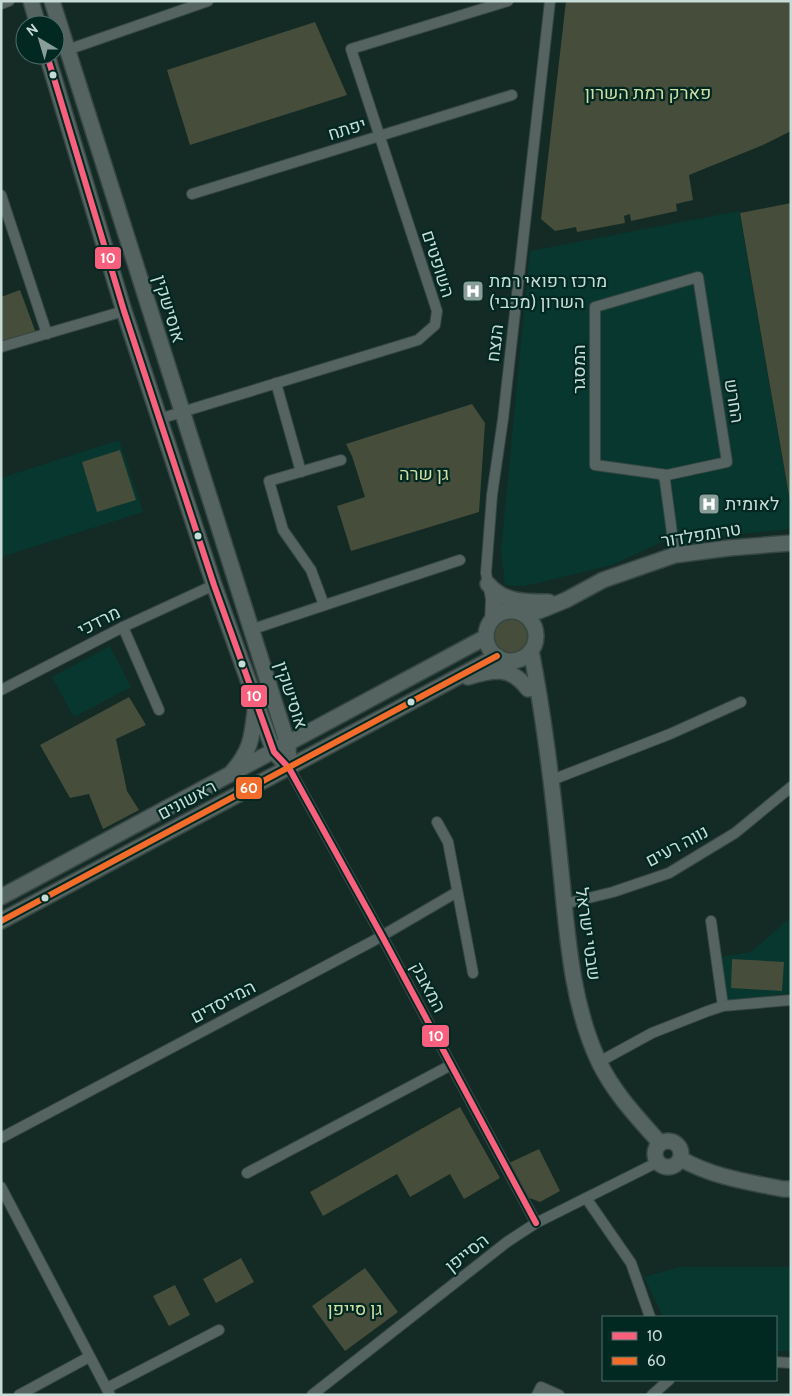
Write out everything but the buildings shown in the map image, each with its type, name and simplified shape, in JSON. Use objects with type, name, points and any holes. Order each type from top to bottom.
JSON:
[{"type":"street","points":[[1,4],[9,1]]},
{"type":"street","points":[[31,1],[35,15]]},
{"type":"street","name":"אוסישקין","points":[[52,1],[288,745],[289,768]]},
{"type":"street","points":[[67,50],[208,1]]},
{"type":"street","name":"השופטים","points":[[159,419],[418,340],[435,325],[437,311],[351,49],[508,1]]},
{"type":"street","name":"הנצח","points":[[488,630],[490,592],[486,573],[492,495],[503,419],[550,1]]},
{"type":"street","name":"אוסישקין","points":[[50,65],[124,311],[214,585],[274,752],[289,768]]},
{"type":"street","name":"יפתח","points":[[192,194],[512,95]]},
{"type":"street","points":[[1,195],[47,334]]},
{"type":"street","name":"החרש","points":[[665,477],[727,462],[698,277]]},
{"type":"street","name":"המסגר","points":[[665,477],[595,465],[595,307],[698,277]]},
{"type":"street","points":[[1,348],[124,311],[155,327]]},
{"type":"street","points":[[276,383],[301,472]]},
{"type":"street","points":[[324,605],[311,570],[283,530],[269,481],[341,460]]},
{"type":"street","points":[[665,477],[675,555]]},
{"type":"street","name":"טרומפלדור","points":[[511,612],[531,613],[566,600],[604,580],[675,555],[791,543]]},
{"type":"street","points":[[250,630],[460,560]]},
{"type":"street","name":"מרדכי","points":[[1,690],[123,627],[214,585]]},
{"type":"street","points":[[490,592],[514,600],[528,602],[566,600]]},
{"type":"street","points":[[490,592],[511,612],[526,616],[536,629],[534,645],[525,657],[503,659],[488,646],[488,630],[496,616],[511,612]]},
{"type":"street","name":"טרומפלדור","points":[[534,645],[540,626],[566,600]]},
{"type":"street","points":[[123,627],[159,710]]},
{"type":"street","name":"ראשונים","points":[[1,897],[288,745],[488,630]]},
{"type":"street","name":"שבטי ישראל","points":[[534,645],[540,706],[552,780],[564,904],[582,1019],[599,1062],[620,1099],[660,1143]]},
{"type":"street","name":"ראשונים","points":[[1,922],[443,685],[503,659]]},
{"type":"street","name":"שבטי ישראל","points":[[503,659],[516,668],[540,706]]},
{"type":"street","points":[[443,685],[496,671],[516,676],[528,689]]},
{"type":"street","points":[[552,780],[670,734],[741,702]]},
{"type":"street","points":[[229,776],[241,762],[249,747],[256,703]]},
{"type":"street","name":"המאבק","points":[[289,768],[382,936],[536,1223]]},
{"type":"street","name":"נווה רעים","points":[[564,904],[613,892],[669,873],[735,833],[791,787]]},
{"type":"street","points":[[437,822],[448,842],[473,973]]},
{"type":"street","name":"המייסדים","points":[[1,1138],[382,936],[457,892]]},
{"type":"street","points":[[711,921],[723,1006]]},
{"type":"street","points":[[599,1062],[652,1033],[708,1010],[723,1006],[791,1000]]},
{"type":"street","points":[[247,1173],[451,1065]]},
{"type":"street","points":[[668,1140],[676,1142],[682,1151],[681,1160],[670,1167],[661,1165],[658,1162],[655,1151],[660,1143],[668,1140]]},
{"type":"street","points":[[681,1160],[728,1178],[791,1189]]},
{"type":"street","name":"הסייפן","points":[[312,1395],[507,1242],[536,1223],[658,1162]]},
{"type":"street","points":[[1,1187],[89,1357],[109,1391],[218,1330]]},
{"type":"street","points":[[586,1198],[631,1263],[650,1316]]},
{"type":"street","points":[[19,1395],[89,1357]]},
{"type":"street","points":[[777,1362],[791,1362]]},
{"type":"street","points":[[652,1395],[668,1381]]},
{"type":"street","points":[[538,1395],[541,1387],[560,1395]]},
{"type":"shaded area","points":[[739,211],[791,508],[791,529],[662,542],[612,565],[525,586],[505,585],[501,550],[530,251]]},
{"type":"shaded area","points":[[119,440],[143,512],[1,557],[1,478]]},
{"type":"shaded area","points":[[110,646],[131,687],[74,717],[52,677]]},
{"type":"shaded area","points":[[791,917],[791,993],[728,1001],[720,957],[751,952]]},
{"type":"shaded area","points":[[680,1267],[791,1267],[791,1351],[777,1351],[777,1316],[663,1316],[644,1277]]},
{"type":"green space","name":"פארק רמת השרון","points":[[566,1],[789,1],[791,5],[791,131],[763,145],[689,175],[693,200],[676,204],[677,211],[631,221],[630,214],[624,216],[625,223],[577,232],[576,227],[555,231],[541,219]]},
{"type":"green space","points":[[315,22],[347,95],[190,145],[167,70]]},
{"type":"green space","points":[[791,203],[791,507],[740,213]]},
{"type":"green space","points":[[20,290],[36,333],[1,344],[1,297]]},
{"type":"green space","name":"גן שרה","points":[[472,404],[485,423],[479,512],[351,551],[337,506],[365,497],[352,456],[346,444]]},
{"type":"green space","points":[[120,450],[136,500],[97,512],[82,462]]},
{"type":"green space","points":[[511,618],[518,619],[524,623],[528,629],[528,643],[524,649],[518,653],[511,654],[504,653],[498,649],[494,643],[493,636],[494,629],[498,623],[504,619]]},
{"type":"green space","points":[[129,697],[146,725],[116,739],[127,791],[139,810],[103,829],[89,794],[70,798],[40,745]]},
{"type":"green space","points":[[732,959],[784,962],[782,991],[731,988]]},
{"type":"green space","points":[[460,1107],[500,1178],[464,1199],[450,1174],[410,1197],[397,1174],[323,1216],[310,1192]]},
{"type":"green space","points":[[539,1149],[560,1191],[540,1202],[527,1197],[509,1163]]},
{"type":"green space","points":[[241,1258],[254,1282],[216,1303],[203,1279]]},
{"type":"green space","name":"גן סייפן","points":[[365,1268],[398,1312],[345,1351],[312,1306]]},
{"type":"green space","points":[[175,1285],[190,1315],[169,1326],[153,1296]]},
{"type":"transit line","name":"10","points":[[50,65],[124,311],[214,585],[274,752],[289,768],[382,936],[536,1223]]},
{"type":"transit line","name":"60","points":[[1,921],[497,656]]},
{"type":"place","name":"מרכז רפואי רמת השרון (מכבי)","points":[[473,291]]},
{"type":"place","name":"לאומית","points":[[709,504]]}]
